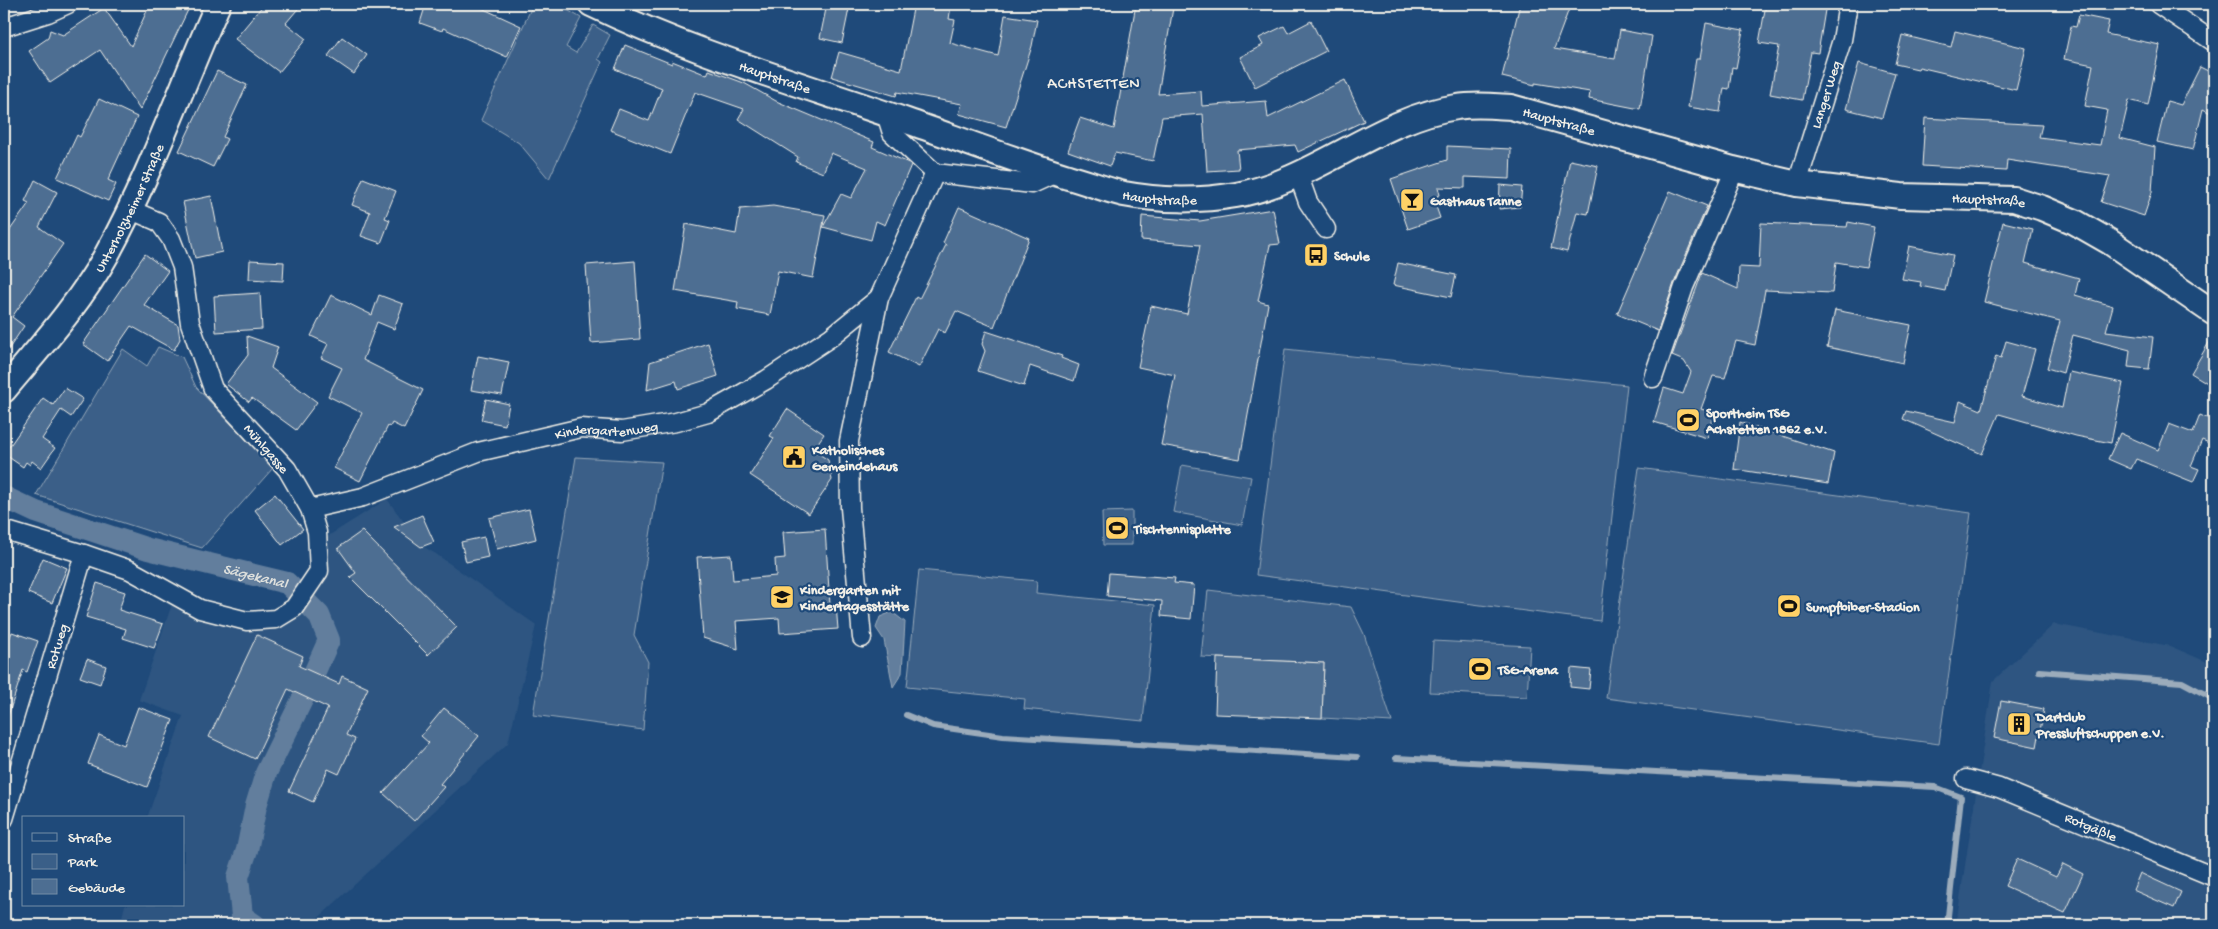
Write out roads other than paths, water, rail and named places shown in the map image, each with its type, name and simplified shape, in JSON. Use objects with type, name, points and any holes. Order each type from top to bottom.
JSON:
[{"type":"street","points":[[4,27],[48,13],[68,4]]},
{"type":"street","name":"Unterholzheimer Straße","points":[[4,390],[77,298],[106,255],[129,209],[218,4]]},
{"type":"street","name":"Hauptstraße","points":[[591,4],[695,48],[1056,173],[1124,194],[1170,198],[1210,198],[1237,195],[1276,186],[1428,114],[1456,107],[1479,105],[1511,107],[1735,169],[1798,184],[1901,196],[2014,200],[2042,208],[2075,222],[2110,242],[2214,313]]},
{"type":"street","name":"Langer Weg","points":[[1798,184],[1842,40],[1848,4]]},
{"type":"street","points":[[2158,4],[2214,42]]},
{"type":"street","points":[[886,114],[892,132],[935,173],[1032,184],[1056,173]]},
{"type":"street","points":[[1653,378],[1684,288],[1735,169]]},
{"type":"street","name":"Kindergartenweg","points":[[862,638],[850,508],[849,441],[879,298],[935,173]]},
{"type":"street","points":[[1298,174],[1308,202],[1326,228]]},
{"type":"street","name":"Mühlgasse","points":[[84,554],[130,570],[200,609],[247,621],[276,619],[294,608],[319,571],[320,556],[317,532],[310,509],[287,468],[213,389],[190,323],[182,267],[171,239],[159,222],[129,209]]},
{"type":"street","name":"Kindergartenweg","points":[[310,509],[363,497],[478,452],[581,428],[622,431],[676,422],[708,412],[766,380],[831,337],[879,298]]},
{"type":"street","points":[[4,530],[84,554]]},
{"type":"street","name":"Rotweg","points":[[4,819],[84,554]]},
{"type":"street","name":"Rotgäßle","points":[[1966,779],[1999,788],[2214,877]]},
{"type":"waterway","name":"Sägekanal","points":[[4,497],[36,512],[148,549],[287,583],[319,615],[329,640],[266,773],[256,806],[247,850],[238,877],[242,916],[255,925]]},
{"type":"waterway","points":[[2039,671],[2182,682],[2214,699]]},
{"type":"waterway","points":[[906,715],[933,726],[1003,736],[1357,757]]},
{"type":"waterway","points":[[1396,758],[1935,787],[1961,797],[1947,925]]},
{"type":"place","name":"Gasthaus Tanne","points":[[1412,200]]},
{"type":"place","name":"Schule","points":[[1316,255]]},
{"type":"place","name":"Sportheim TSG Achstetten 1862 e.V.","points":[[1688,420]]},
{"type":"place","name":"Katholisches Gemeindehaus","points":[[794,457]]},
{"type":"place","name":"Tischtennisplatte","points":[[1117,528]]},
{"type":"place","name":"Kindergarten mit Kindertagesstätte","points":[[782,597]]},
{"type":"place","name":"Sumpfbiber-Stadion","points":[[1789,606]]},
{"type":"place","name":"TSG-Arena","points":[[1480,669]]},
{"type":"place","name":"Dartclub Pressluftschuppen e.V.","points":[[2019,724]]},
{"type":"district","name":"ACHSTETTEN","points":[[1094,82]]}]
